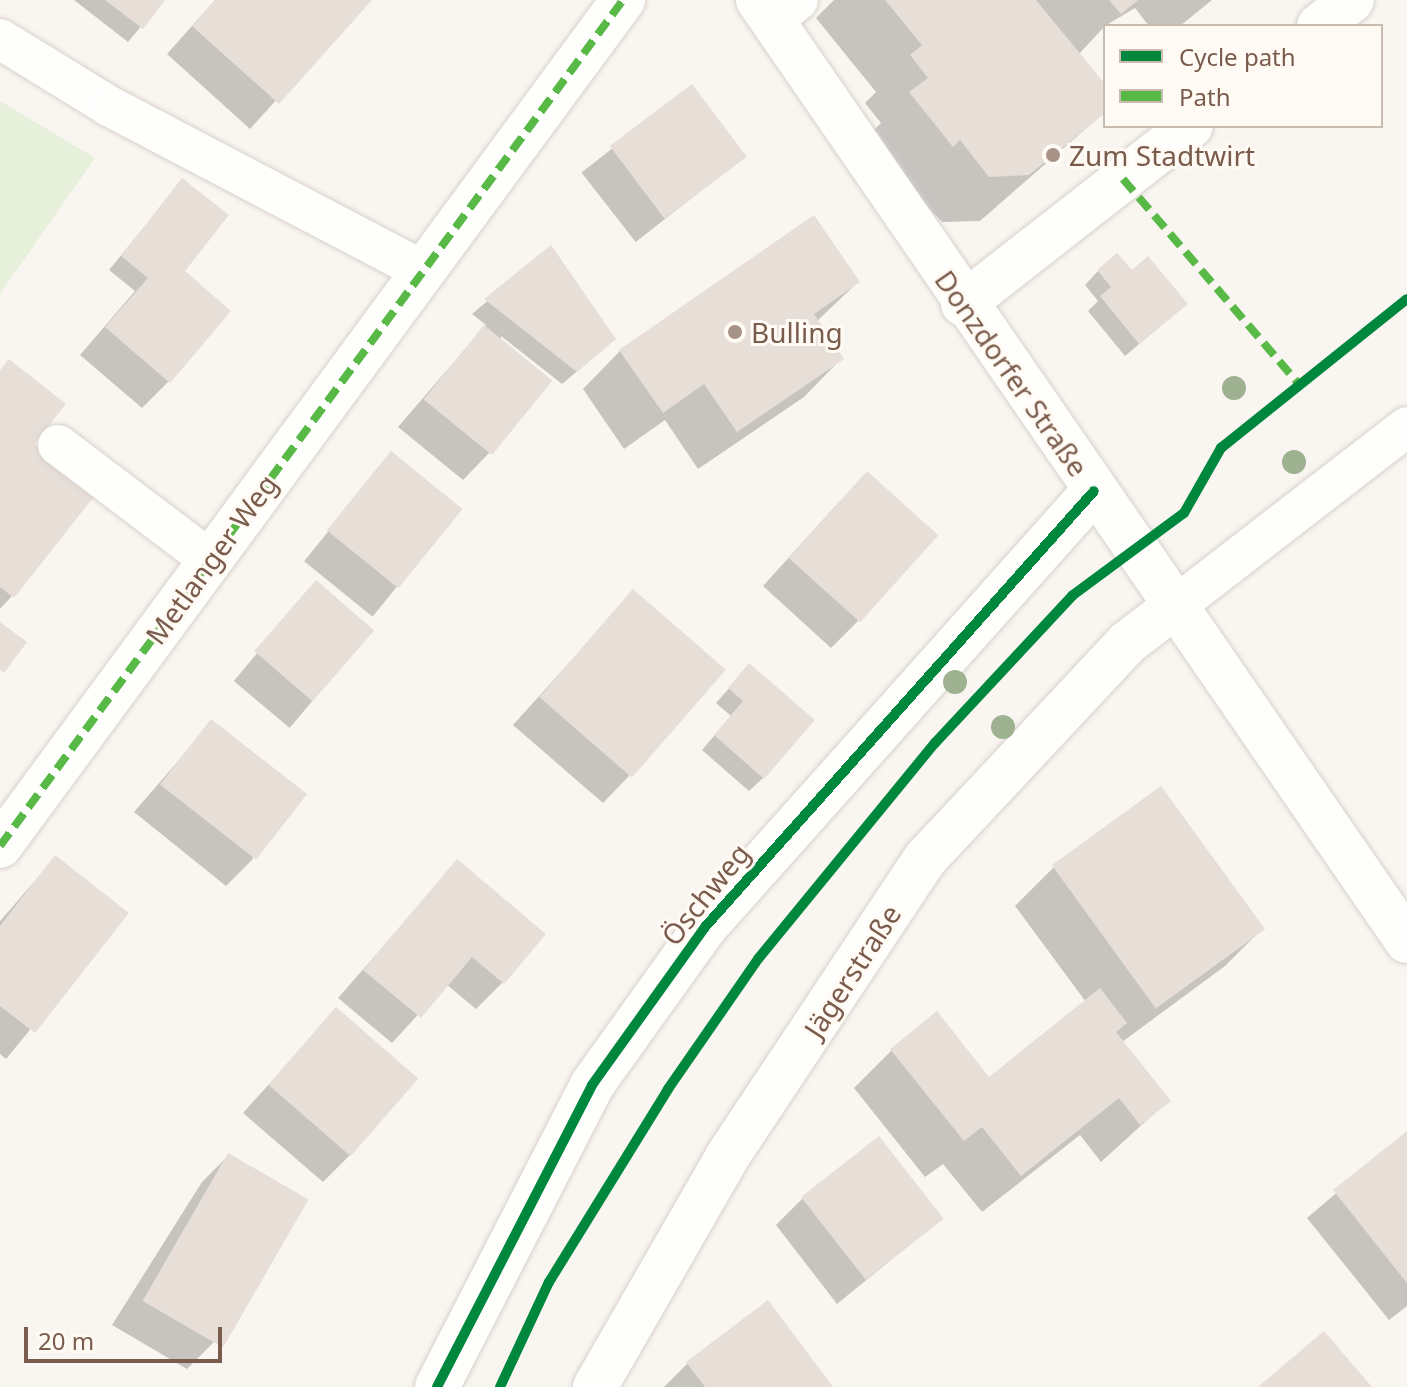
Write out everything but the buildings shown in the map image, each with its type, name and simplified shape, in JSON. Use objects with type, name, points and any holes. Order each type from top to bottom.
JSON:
[{"type":"street","name":"Metlanger Weg","points":[[0,846],[623,0]]},
{"type":"street","points":[[1322,24],[1352,0]]},
{"type":"street","name":"Donzdorfer Straße","points":[[776,7],[963,304],[1407,941]]},
{"type":"street","points":[[963,304],[1188,128]]},
{"type":"street","name":"Öschweg","points":[[437,1387],[592,1085],[705,927],[1094,491]]},
{"type":"street","name":"Jägerstraße","points":[[595,1387],[727,1157],[926,858],[1127,643],[1174,607]]},
{"type":"lane","points":[[0,39],[109,106],[423,271]]},
{"type":"lane","points":[[1174,607],[1407,427]]},
{"type":"lane","points":[[58,445],[210,560]]},
{"type":"green space","points":[[0,101],[95,158],[0,294]]},
{"type":"marked path","points":[[0,846],[623,0]]},
{"type":"marked path","points":[[1123,179],[1297,382]]},
{"type":"cycle path","points":[[500,1387],[549,1282],[668,1089],[758,959],[935,743],[1073,595],[1184,513],[1221,448],[1407,299]]},
{"type":"cycle path","points":[[437,1387],[592,1085],[705,927],[1094,491]]},
{"type":"place","name":"Zum Stadtwirt","points":[[1053,155]]},
{"type":"place","name":"Bulling","points":[[735,332]]}]
